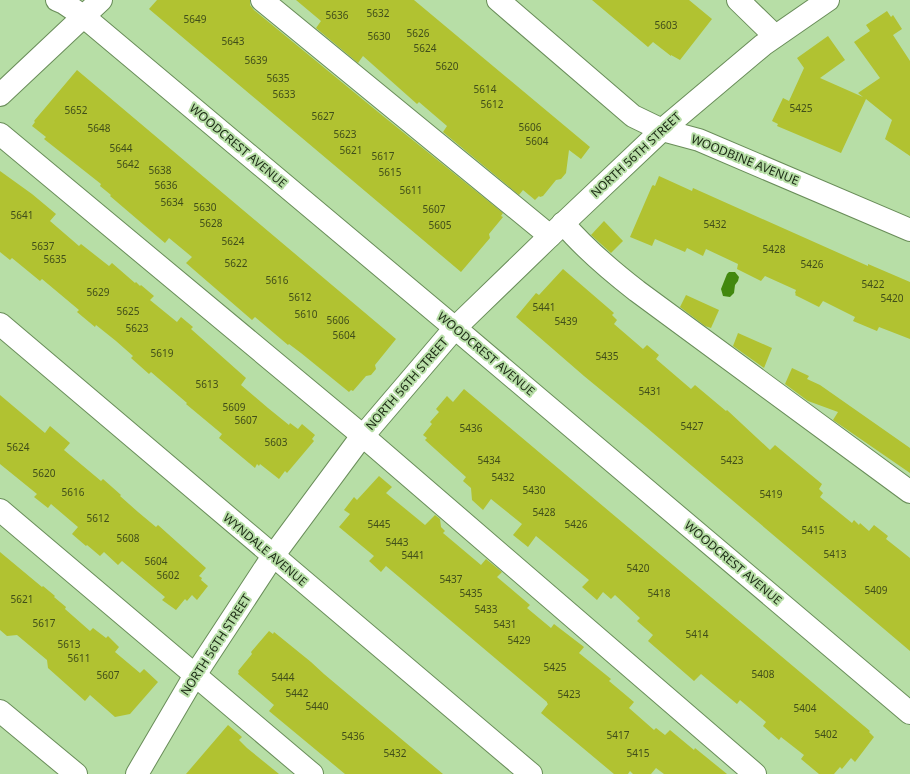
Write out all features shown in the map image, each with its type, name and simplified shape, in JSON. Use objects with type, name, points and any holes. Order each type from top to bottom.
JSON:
[{"type":"street","name":"WOODCREST AVENUE","points":[[57,0],[83,16],[455,328],[910,714]]},
{"type":"street","points":[[0,94],[101,0]]},
{"type":"street","points":[[262,0],[556,230],[585,248],[631,287],[910,492]]},
{"type":"street","name":"WOODBINE AVENUE","points":[[498,0],[633,116],[662,130],[699,140],[910,230]]},
{"type":"street","points":[[738,0],[775,36]]},
{"type":"street","name":"NORTH 56TH STREET","points":[[137,774],[195,676],[273,556],[363,436],[455,328],[662,130],[763,45],[828,0]]},
{"type":"street","points":[[0,134],[363,436],[755,774]]},
{"type":"street","name":"WYNDALE AVENUE","points":[[0,324],[531,774]]},
{"type":"street","points":[[0,510],[312,774]]},
{"type":"street","points":[[0,711],[76,774]]},
{"type":"shaded area","points":[[729,272],[735,272],[739,277],[735,285],[734,293],[730,297],[723,296],[721,289]]},
{"type":"building","points":[[157,0],[250,0],[250,5],[254,10],[503,213],[501,216],[503,217],[489,234],[490,238],[461,272],[149,9]]},
{"type":"building","points":[[296,0],[414,0],[590,147],[581,159],[569,150],[566,173],[561,179],[556,180],[543,196],[539,196],[535,200],[523,190],[519,195],[443,132],[447,126],[419,102],[417,104],[363,56],[358,63],[316,28],[321,21]]},
{"type":"building","points":[[592,0],[689,0],[712,19],[680,60],[671,56],[653,42],[648,47]]},
{"type":"building","points":[[887,11],[891,17],[893,15],[902,29],[893,35],[910,61],[910,156],[885,139],[892,120],[866,99],[841,153],[777,126],[778,124],[772,121],[783,98],[789,101],[804,68],[797,58],[828,36],[845,60],[820,78],[863,97],[858,93],[880,78],[854,42],[870,31],[866,25]]},
{"type":"building","points":[[77,70],[396,339],[375,365],[376,369],[371,375],[366,376],[353,391],[351,390],[349,392],[301,353],[289,344],[288,345],[255,317],[252,320],[186,263],[192,257],[169,238],[165,243],[110,196],[111,195],[100,186],[101,184],[44,139],[46,137],[32,126],[35,122],[34,121]]},
{"type":"building","points":[[0,171],[32,194],[56,214],[50,221],[79,246],[81,244],[109,266],[112,263],[135,283],[136,282],[140,286],[141,285],[154,296],[150,300],[177,322],[181,317],[193,327],[191,329],[246,378],[241,385],[268,408],[289,425],[290,423],[298,429],[302,424],[315,435],[312,439],[314,441],[287,473],[285,471],[279,479],[260,464],[259,466],[257,464],[255,468],[219,438],[222,434],[151,372],[149,374],[131,358],[133,356],[116,341],[96,325],[95,327],[77,312],[79,310],[42,279],[40,281],[12,258],[10,260],[0,252]]},
{"type":"building","points":[[659,176],[692,191],[693,188],[868,266],[868,264],[910,282],[910,339],[879,327],[877,331],[853,321],[855,317],[823,301],[819,307],[795,295],[796,290],[765,276],[761,281],[737,269],[738,264],[706,249],[703,256],[687,248],[685,252],[655,239],[652,246],[630,237],[652,186],[655,186]]},
{"type":"building","points":[[604,221],[623,241],[611,253],[591,235]]},
{"type":"building","points":[[563,269],[614,313],[612,315],[617,320],[614,324],[643,349],[647,345],[659,355],[656,359],[691,389],[695,385],[726,411],[727,410],[770,450],[775,445],[822,484],[819,489],[823,493],[820,497],[852,523],[854,520],[869,531],[874,525],[888,536],[886,539],[910,558],[910,651],[516,317],[536,293],[539,295]]},
{"type":"building","points":[[686,295],[719,310],[711,328],[705,326],[680,307]]},
{"type":"building","points":[[738,333],[772,348],[764,368],[733,346]]},
{"type":"building","points":[[792,368],[809,376],[807,379],[820,385],[910,448],[910,473],[833,420],[838,412],[808,401],[785,384]]},
{"type":"building","points":[[464,389],[870,731],[869,732],[874,737],[855,762],[851,758],[842,769],[840,767],[834,774],[819,774],[801,759],[804,755],[781,737],[779,740],[763,726],[766,722],[740,700],[737,704],[701,674],[694,681],[648,641],[653,635],[637,621],[640,618],[615,595],[611,599],[603,592],[597,600],[582,587],[589,580],[536,536],[528,547],[513,535],[522,524],[491,499],[483,510],[472,500],[471,488],[463,481],[466,477],[425,440],[427,438],[423,435],[432,424],[430,422],[439,412],[436,409],[447,396],[453,402]]},
{"type":"building","points":[[0,395],[45,433],[50,426],[70,443],[64,450],[101,481],[103,479],[138,512],[156,527],[158,525],[206,568],[199,576],[208,586],[197,600],[192,595],[187,601],[185,599],[176,610],[162,600],[165,597],[122,561],[118,565],[104,552],[100,556],[87,545],[86,546],[72,534],[78,527],[51,504],[48,508],[34,497],[37,494],[0,464]]},
{"type":"building","points":[[379,476],[392,487],[386,493],[425,525],[435,515],[440,519],[441,527],[445,531],[443,533],[481,565],[486,559],[502,572],[497,577],[530,605],[527,608],[551,628],[554,624],[584,647],[579,653],[611,679],[609,681],[634,702],[629,708],[654,730],[656,728],[665,735],[670,730],[727,774],[664,774],[656,768],[651,774],[633,774],[630,771],[628,774],[614,774],[541,713],[548,704],[547,702],[386,566],[381,572],[369,561],[374,556],[339,527],[350,514],[344,510],[354,497],[357,500]]},
{"type":"building","points":[[0,552],[55,596],[54,597],[66,607],[65,609],[90,631],[93,628],[106,638],[108,636],[119,647],[115,652],[140,673],[144,669],[158,682],[130,714],[115,717],[90,695],[85,701],[48,668],[47,660],[17,635],[7,636],[0,630]]},
{"type":"building","points":[[269,631],[273,634],[274,632],[311,662],[443,774],[345,774],[269,711],[274,705],[238,674],[238,671],[252,654],[251,652]]},
{"type":"building","points":[[228,725],[242,737],[239,740],[247,748],[279,774],[186,774]]}]
